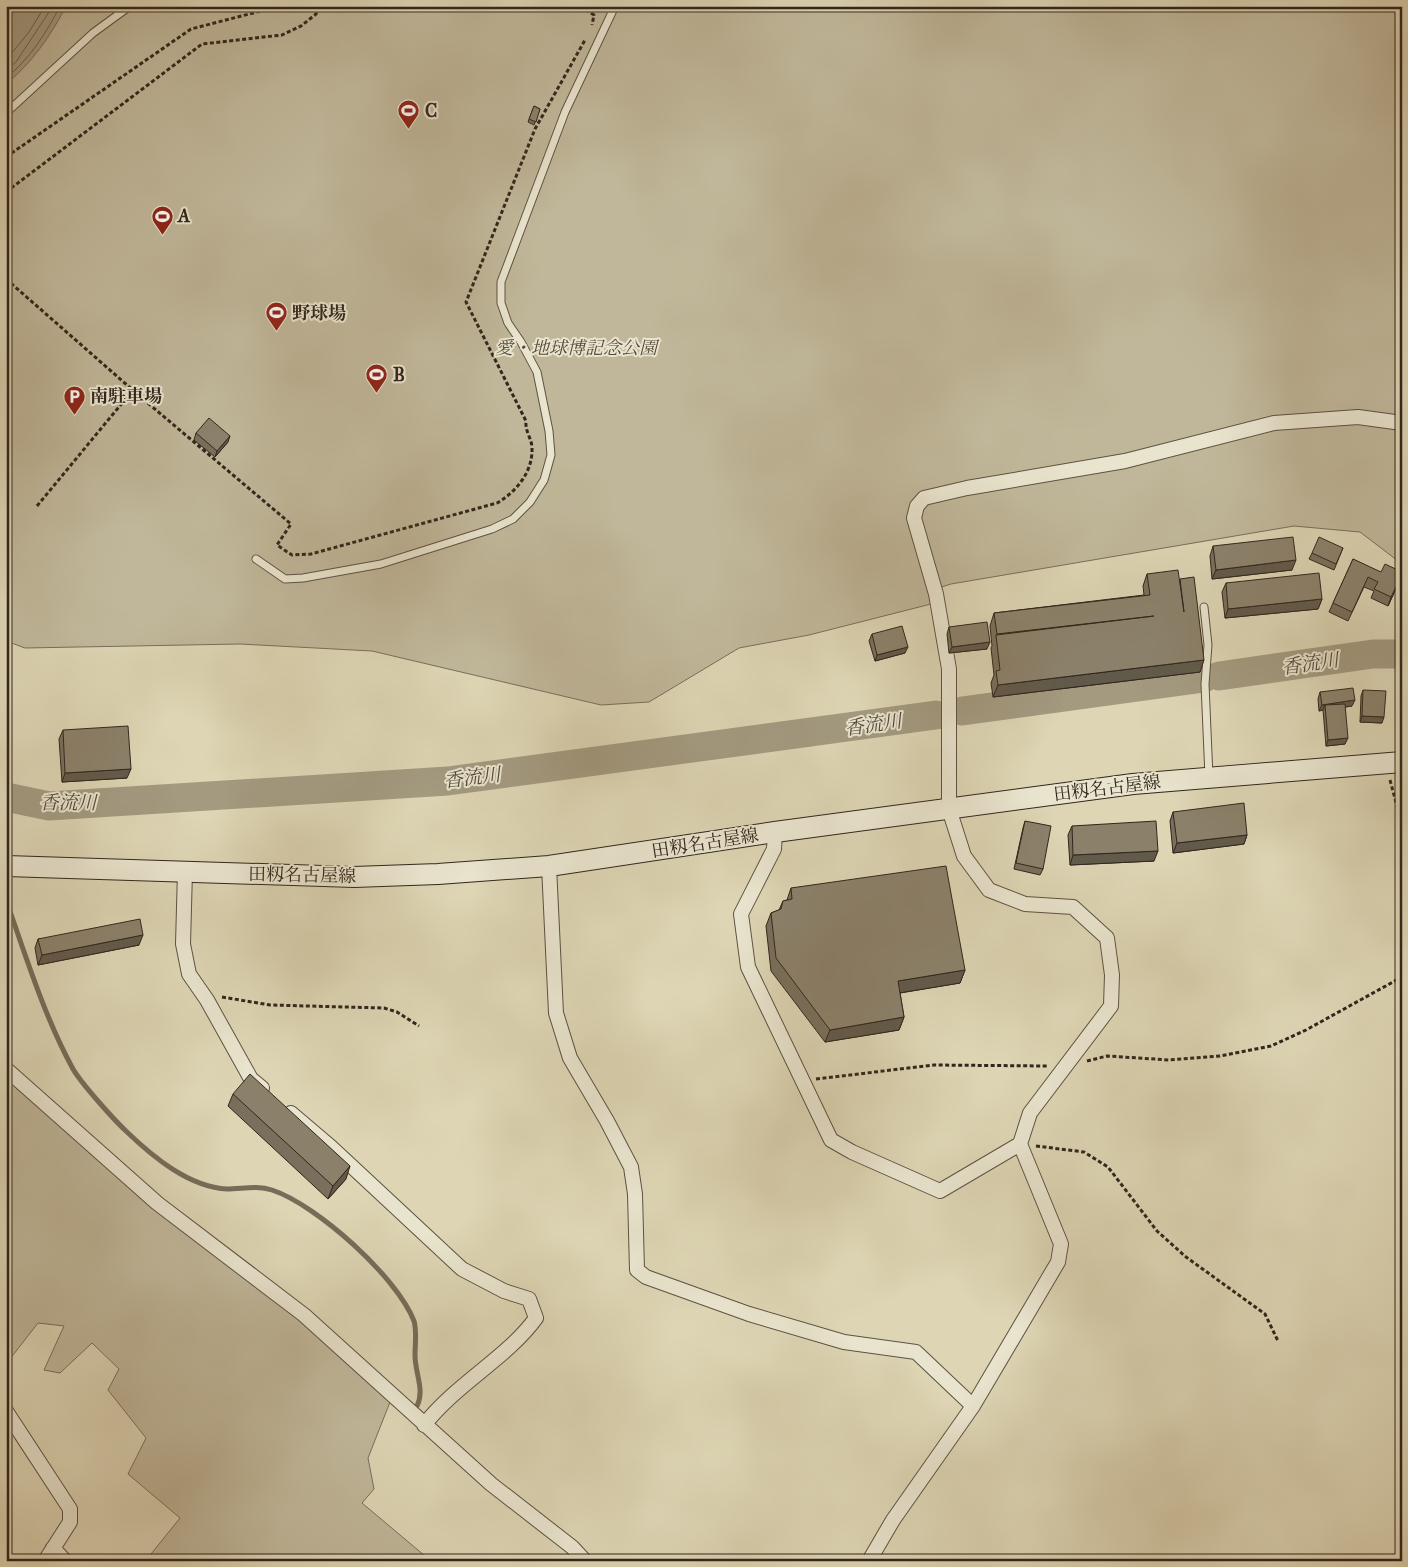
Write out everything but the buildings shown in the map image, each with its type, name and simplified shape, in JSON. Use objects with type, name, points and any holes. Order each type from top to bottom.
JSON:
[{"type":"main road","name":"田籾名古屋線","points":[[6,866],[354,877],[438,874],[549,866],[775,832],[1133,784],[1394,763]]},
{"type":"street","points":[[869,1561],[893,1520],[973,1406],[1058,1262],[1061,1244],[1020,1144],[1030,1113],[1110,1006],[1112,975],[1107,938],[1073,907],[1025,904],[989,890],[964,856],[949,809],[949,669],[936,594],[914,518],[917,506],[924,498],[967,488],[1126,461],[1274,423],[1358,417],[1402,423]]},
{"type":"street","points":[[775,832],[774,850],[741,914],[748,967],[801,1081],[831,1140],[852,1152],[940,1191],[1020,1144]]},
{"type":"street","points":[[549,866],[556,1013],[570,1058],[608,1121],[630,1167],[635,1194],[638,1270],[646,1278],[749,1314],[844,1342],[916,1352],[973,1406]]},
{"type":"street","points":[[185,871],[183,944],[189,974],[207,1000],[251,1079],[331,1147],[462,1269],[504,1291],[529,1299],[536,1318],[525,1333],[462,1384],[424,1424]]},
{"type":"street","points":[[6,1069],[157,1203],[304,1314],[491,1484],[572,1547],[585,1561]]},
{"type":"street","points":[[6,1411],[70,1508],[70,1522],[45,1561]]},
{"type":"street","points":[[53,1548],[65,1561]]},
{"type":"lane","points":[[6,113],[94,33],[130,6]]},
{"type":"lane","points":[[256,559],[285,579],[303,578],[381,564],[492,529],[513,519],[535,495],[544,480],[551,455],[549,431],[537,372],[521,342],[508,324],[501,303],[502,282],[565,112],[616,6]]},
{"type":"lane","points":[[1204,608],[1208,645],[1205,684],[1208,778]]},
{"type":"path","points":[[6,157],[191,29],[280,6]]},
{"type":"path","points":[[6,192],[202,44],[282,35],[301,26],[316,14],[320,6]]},
{"type":"path","points":[[580,6],[594,15],[592,27]]},
{"type":"path","points":[[6,279],[291,524],[277,545],[292,555],[311,554],[479,509],[509,496],[520,485],[529,468],[532,448],[525,428],[526,422],[466,302],[535,129],[588,34]]},
{"type":"path","points":[[37,506],[133,390]]},
{"type":"path","points":[[1394,763],[1402,825]]},
{"type":"path","points":[[801,1081],[934,1065],[1066,1067],[1107,1056],[1169,1060],[1220,1056],[1271,1046],[1306,1030],[1402,977]]},
{"type":"path","points":[[207,1000],[212,996],[270,1005],[384,1008],[408,1018],[419,1026]]},
{"type":"path","points":[[1020,1144],[1084,1152],[1108,1167],[1156,1231],[1186,1257],[1265,1314],[1278,1341]]},
{"type":"green space","name":"愛・地球博記念公園","points":[[6,6],[1402,6],[1402,564],[1360,532],[1294,526],[951,584],[932,590],[935,603],[809,635],[739,648],[649,702],[601,705],[372,651],[240,644],[25,648],[6,641]]},
{"type":"green space","points":[[6,1079],[155,1209],[299,1319],[390,1402],[368,1458],[374,1489],[362,1503],[431,1561],[297,1561],[280,1556],[276,1561],[157,1561],[151,1554],[180,1518],[128,1474],[146,1438],[108,1390],[119,1369],[92,1343],[60,1373],[44,1370],[64,1326],[38,1323],[6,1364]]},
{"type":"water","points":[[6,6],[66,6],[40,49],[24,68],[6,84]]},
{"type":"waterway","name":"香流川","points":[[1219,676],[1373,654],[1402,654]]},
{"type":"waterway","name":"香流川","points":[[962,711],[1204,678]]},
{"type":"waterway","name":"香流川","points":[[6,797],[49,806],[448,781],[936,715]]},
{"type":"waterway","points":[[6,900],[36,986],[53,1028],[73,1069],[98,1101],[137,1142],[172,1169],[199,1183],[227,1189],[255,1187],[272,1190],[290,1198],[332,1226],[354,1245],[391,1284],[405,1303],[415,1325],[415,1362],[420,1394],[417,1406]]},
{"type":"place","name":"C","points":[[409,130]]},
{"type":"place","name":"A","points":[[162,235]]},
{"type":"place","name":"野球場","points":[[276,332]]},
{"type":"place","name":"B","points":[[377,394]]},
{"type":"place","name":"南駐車場","points":[[74,415]]}]
